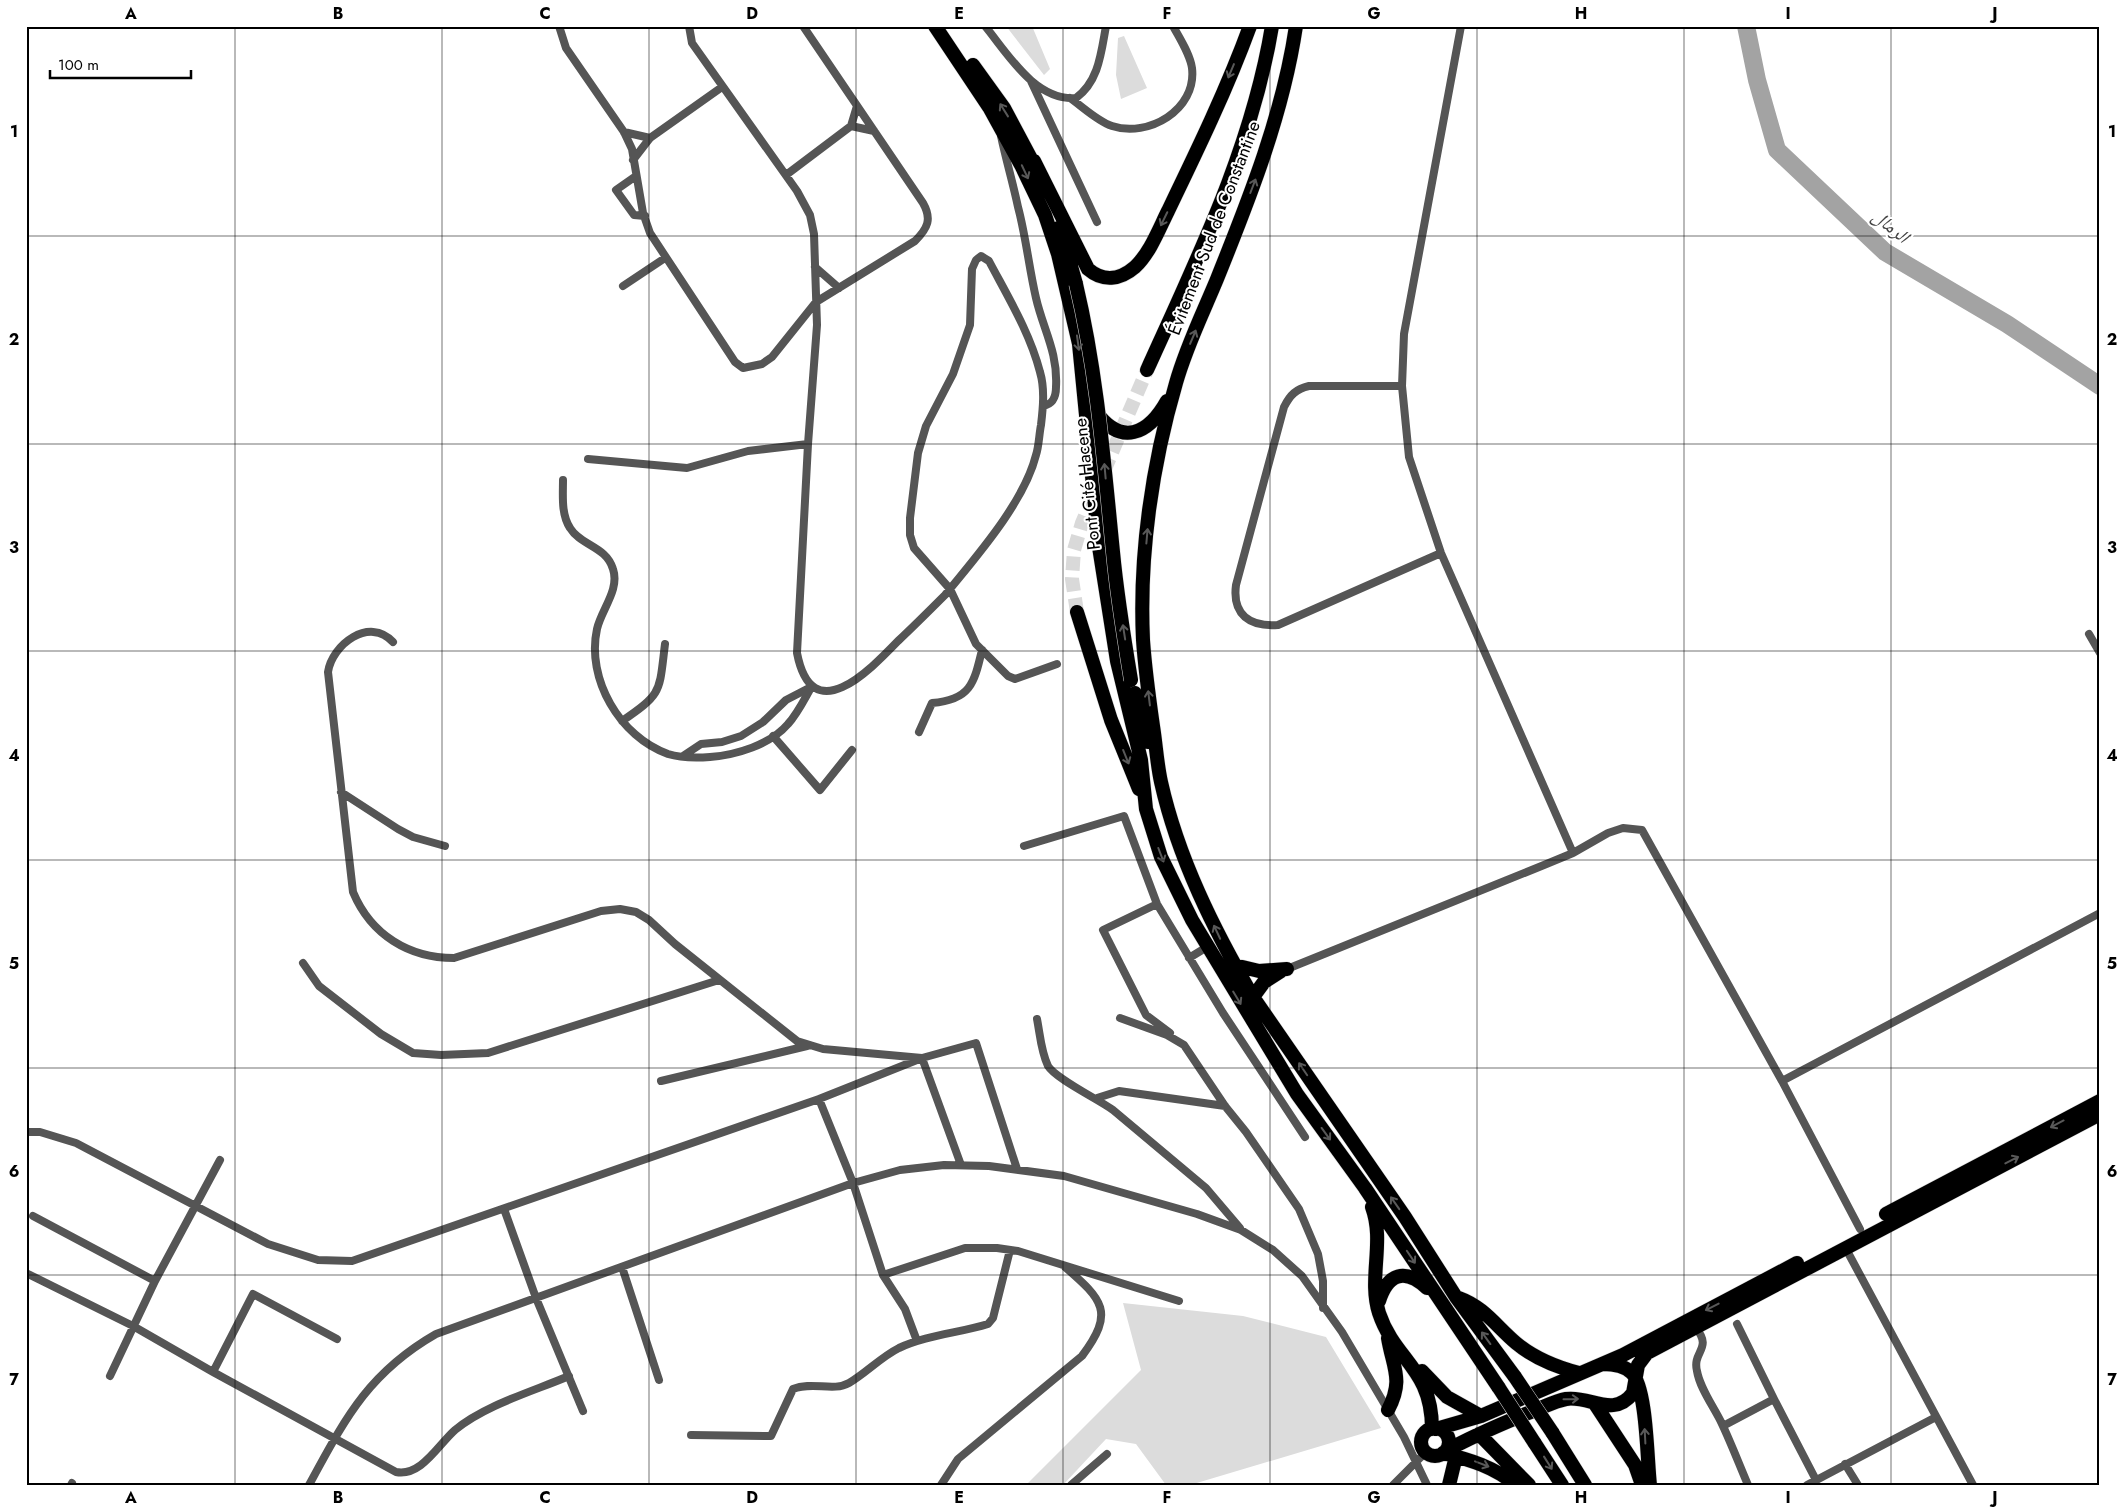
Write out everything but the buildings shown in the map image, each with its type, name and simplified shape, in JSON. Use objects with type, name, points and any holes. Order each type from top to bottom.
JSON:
[{"type":"highway","name":"Pont Cité Hacene","points":[[935,26],[999,124],[1045,215],[1058,254],[1079,344],[1099,547],[1117,660],[1127,680]]},
{"type":"highway","points":[[945,26],[1004,108],[1088,268],[1095,275],[1105,279],[1115,278],[1128,272],[1137,265],[1146,252],[1178,190],[1250,26]]},
{"type":"highway","name":"Évitement Sud de Constantine","points":[[1147,370],[1204,247],[1231,178],[1258,95],[1272,26]]},
{"type":"highway","name":"Évitement Sud de Constantine","points":[[1176,382],[1258,174],[1292,50],[1296,26]]},
{"type":"highway","name":"Pont Cité Hacene","points":[[1034,162],[1060,227],[1089,337],[1103,443],[1127,680]]},
{"type":"highway","points":[[1083,395],[1106,425],[1115,431],[1130,432],[1143,428],[1156,418],[1176,382]]},
{"type":"highway","points":[[1161,781],[1143,640],[1144,576],[1148,518],[1162,439],[1176,382]]},
{"type":"highway","points":[[1077,612],[1111,720],[1146,809],[1161,857],[1207,947],[1297,1094],[1365,1188],[1562,1485]]},
{"type":"highway","points":[[1127,680],[1161,781],[1174,828],[1194,880],[1234,965],[1253,997],[1404,1217],[1456,1297],[1515,1377],[1582,1480],[1590,1485]]},
{"type":"highway","points":[[1127,680],[1141,760],[1146,809]]},
{"type":"highway","points":[[1234,965],[1260,971],[1287,969]]},
{"type":"highway","points":[[1253,997],[1264,982],[1287,969]]},
{"type":"highway","points":[[2100,1101],[1603,1364],[1481,1416],[1426,1432],[1422,1439],[1422,1446],[1432,1456],[1448,1453],[1479,1434],[1560,1400],[1574,1398],[1595,1404],[1615,1406],[1629,1399],[1633,1394],[1638,1365],[1646,1353],[2100,1114]]},
{"type":"highway","points":[[1365,1188],[1379,1235],[1376,1282],[1378,1304],[1388,1332],[1398,1381],[1396,1392],[1388,1410]]},
{"type":"highway","points":[[1378,1304],[1384,1286],[1389,1281],[1402,1276],[1415,1278],[1441,1301]]},
{"type":"highway","points":[[1456,1297],[1487,1314],[1506,1334],[1529,1353],[1556,1366],[1579,1373]]},
{"type":"highway","points":[[1388,1332],[1411,1364],[1428,1394],[1434,1429]]},
{"type":"highway","points":[[1411,1364],[1421,1370],[1453,1402],[1481,1416]]},
{"type":"highway","points":[[1603,1364],[1625,1368],[1636,1378],[1642,1395],[1650,1485]]},
{"type":"highway","points":[[1595,1404],[1635,1465],[1642,1485]]},
{"type":"highway","points":[[1434,1429],[1447,1435],[1449,1443],[1449,1485]]},
{"type":"highway","points":[[1479,1434],[1529,1485]]},
{"type":"highway","points":[[1448,1453],[1498,1471],[1516,1485]]},
{"type":"street","points":[[559,26],[566,48],[624,132],[632,149],[644,216],[650,233],[735,362],[744,368],[762,364],[772,357],[816,302],[915,241],[923,233],[928,222],[928,213],[922,203],[803,26]]},
{"type":"street","points":[[689,26],[692,43],[786,175],[810,215],[814,234],[817,325],[808,444],[797,653],[800,669],[808,683],[818,689],[832,690],[856,681],[950,589],[995,532],[1028,477],[1036,456],[1042,406],[1043,386],[1040,370],[1019,318],[989,261],[981,256],[976,260],[972,268],[970,326],[964,347],[926,426],[918,453],[910,518],[910,535],[914,548],[950,589],[970,633],[982,650],[1015,679],[1057,664]]},
{"type":"street","points":[[986,26],[1022,72],[1052,95],[1064,99],[1076,98],[1085,92],[1096,74],[1106,26]]},
{"type":"street","points":[[1070,98],[1101,120],[1122,129],[1136,129],[1152,125],[1171,115],[1186,97],[1192,76],[1188,57],[1173,26]]},
{"type":"street","points":[[1461,26],[1406,325],[1402,361],[1402,386],[1409,457],[1442,553],[1573,853]]},
{"type":"street","points":[[1030,79],[1097,222]]},
{"type":"street","points":[[633,160],[650,138],[722,87]]},
{"type":"street","points":[[786,175],[851,126],[857,106]]},
{"type":"street","points":[[999,124],[1006,165],[1018,207],[1036,299],[1048,332],[1056,365],[1054,400],[1049,405],[1042,406]]},
{"type":"street","points":[[851,126],[874,130]]},
{"type":"street","points":[[624,132],[650,138]]},
{"type":"street","points":[[636,176],[616,190],[634,215],[644,216]]},
{"type":"street","points":[[623,286],[665,258]]},
{"type":"street","points":[[815,267],[839,288]]},
{"type":"street","points":[[1402,386],[1309,386],[1301,388],[1288,398],[1284,407],[1234,598],[1243,616],[1254,623],[1265,626],[1278,624],[1442,553]]},
{"type":"street","points":[[588,459],[687,468],[748,451],[808,444]]},
{"type":"street","points":[[563,480],[563,509],[569,527],[576,536],[607,556],[614,570],[614,584],[597,628],[594,652],[607,700],[622,721],[641,739],[668,754],[695,758],[729,756],[773,736],[787,725],[812,686]]},
{"type":"street","points":[[393,642],[382,634],[364,633],[341,645],[330,661],[328,672],[353,892],[358,906],[386,938],[402,947],[438,958],[454,958],[601,911],[620,909],[636,912],[649,920],[719,980],[786,1033],[808,1046]]},
{"type":"street","points":[[2089,634],[2100,653]]},
{"type":"street","points":[[622,721],[648,704],[656,694],[660,686],[665,644]]},
{"type":"street","points":[[919,732],[932,703],[950,701],[971,687],[982,650]]},
{"type":"street","points":[[683,756],[701,744],[722,742],[741,736],[763,722],[786,700],[812,686]]},
{"type":"street","points":[[773,736],[820,790],[852,750]]},
{"type":"street","points":[[341,792],[413,837],[445,846]]},
{"type":"street","points":[[1024,846],[1124,816],[1157,904],[1188,958],[1305,1137]]},
{"type":"street","points":[[1287,969],[1573,853],[1608,833],[1623,828],[1642,830],[1782,1081],[1860,1229]]},
{"type":"street","points":[[1157,904],[1104,930],[1146,1015],[1184,1045],[1299,1209],[1318,1254],[1323,1281],[1323,1308]]},
{"type":"street","points":[[1782,1081],[2100,913]]},
{"type":"street","points":[[1188,958],[1207,947]]},
{"type":"street","points":[[303,963],[319,986],[381,1034],[413,1053],[441,1055],[488,1053],[719,980]]},
{"type":"street","points":[[1120,1018],[1178,1039]]},
{"type":"street","points":[[1037,1020],[1044,1057],[1049,1068],[1060,1077],[1097,1098],[1206,1188],[1241,1230]]},
{"type":"street","points":[[26,1132],[40,1132],[76,1143],[196,1204],[268,1244],[318,1260],[336,1262],[366,1258],[819,1099],[922,1058],[976,1043],[1017,1170]]},
{"type":"street","points":[[661,1081],[808,1046],[922,1058]]},
{"type":"street","points":[[922,1058],[961,1166]]},
{"type":"street","points":[[1097,1098],[1119,1091],[1225,1106]]},
{"type":"street","points":[[819,1099],[853,1183],[884,1275],[904,1309],[916,1341]]},
{"type":"street","points":[[110,1376],[155,1281],[220,1160]]},
{"type":"street","points":[[309,1485],[335,1438],[372,1383],[408,1350],[436,1334],[853,1183],[900,1170],[961,1166],[1064,1176],[1197,1214],[1241,1230],[1273,1250],[1302,1276],[1323,1308],[1342,1332],[1404,1437],[1428,1485]]},
{"type":"street","points":[[504,1210],[536,1298],[583,1410]]},
{"type":"street","points":[[33,1216],[155,1281]]},
{"type":"street","points":[[1845,1247],[1973,1485]]},
{"type":"street","points":[[884,1275],[965,1248],[1010,1250],[1179,1301]]},
{"type":"street","points":[[691,1435],[771,1436],[793,1389],[804,1384],[838,1387],[849,1383],[898,1349],[916,1341],[988,1324],[993,1318],[1010,1250]]},
{"type":"street","points":[[941,1485],[958,1459],[1082,1356],[1095,1338],[1101,1323],[1101,1308],[1095,1294],[1063,1265]]},
{"type":"street","points":[[622,1267],[659,1380]]},
{"type":"street","points":[[26,1273],[134,1326],[212,1372],[396,1472],[404,1473],[419,1467],[444,1440],[471,1418],[569,1376]]},
{"type":"street","points":[[212,1372],[253,1294],[337,1339]]},
{"type":"street","points":[[1737,1324],[1816,1480]]},
{"type":"street","points":[[1696,1328],[1702,1335],[1704,1343],[1697,1359],[1697,1372],[1748,1485]]},
{"type":"street","points":[[1723,1426],[1774,1399]]},
{"type":"street","points":[[1807,1485],[1936,1417]]},
{"type":"street","points":[[1393,1485],[1426,1452]]},
{"type":"street","points":[[1072,1485],[1107,1454]]},
{"type":"street","points":[[1845,1464],[1858,1485]]},
{"type":"shaded area","points":[[1006,26],[1032,26],[1050,69],[1044,75]]},
{"type":"shaded area","points":[[1124,36],[1147,88],[1121,99],[1116,75],[1118,38]]},
{"type":"shaded area","points":[[1123,1303],[1243,1316],[1326,1337],[1381,1428],[1190,1485],[1166,1485],[1136,1444],[1106,1439],[1063,1485],[1026,1485],[1141,1370]]},
{"type":"waterway","name":"الرمال","points":[[1746,26],[1757,80],[1777,150],[1885,252],[2007,324],[2100,386]]},
{"type":"tunnel","points":[[1077,612],[1072,579],[1074,550],[1082,523],[1147,370]]}]
